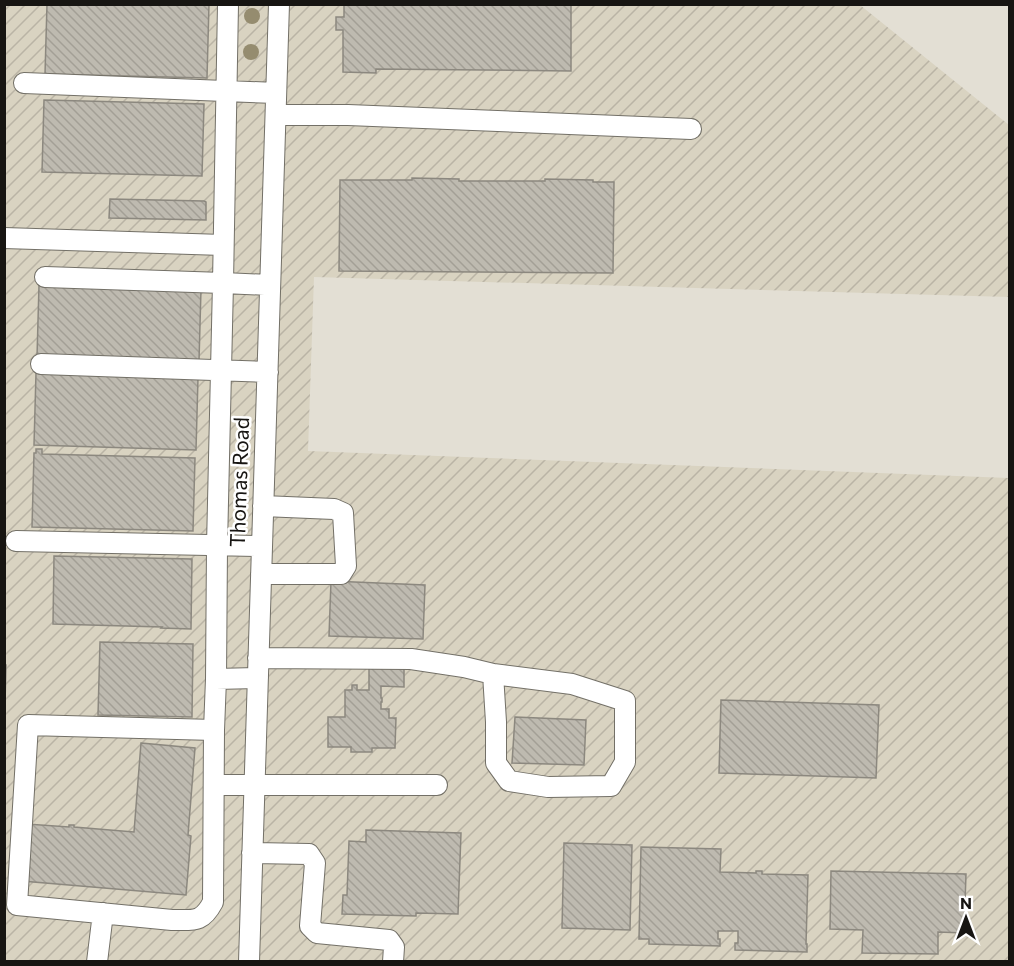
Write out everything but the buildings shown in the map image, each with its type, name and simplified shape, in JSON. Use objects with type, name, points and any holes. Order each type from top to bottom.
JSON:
[{"type":"street","points":[[214,730],[27,725],[17,905],[172,920],[195,920],[207,913],[213,902],[217,546],[228,4]]},
{"type":"street","name":"Thomas Road","points":[[249,962],[279,4]]},
{"type":"street","points":[[24,83],[276,93]]},
{"type":"street","points":[[276,115],[691,129]]},
{"type":"street","points":[[4,238],[223,245]]},
{"type":"street","points":[[45,277],[270,285]]},
{"type":"street","points":[[41,364],[268,372]]},
{"type":"street","points":[[261,574],[341,574],[346,566],[343,513],[334,509],[263,506]]},
{"type":"street","points":[[16,541],[262,546]]},
{"type":"street","points":[[258,658],[411,659],[493,674],[572,684],[625,701],[626,762],[611,786],[548,787],[509,781],[496,762],[493,674]]},
{"type":"street","points":[[216,679],[258,678]]},
{"type":"street","points":[[214,785],[437,785]]},
{"type":"street","points":[[252,853],[309,854],[315,863],[310,926],[317,933],[389,940],[394,947],[393,962]]},
{"type":"street","points":[[97,962],[103,913]]},
{"type":"shaded area","points":[[5,5],[860,5],[1009,125],[1009,297],[314,277],[308,451],[1009,478],[1009,961],[5,962]]}]
